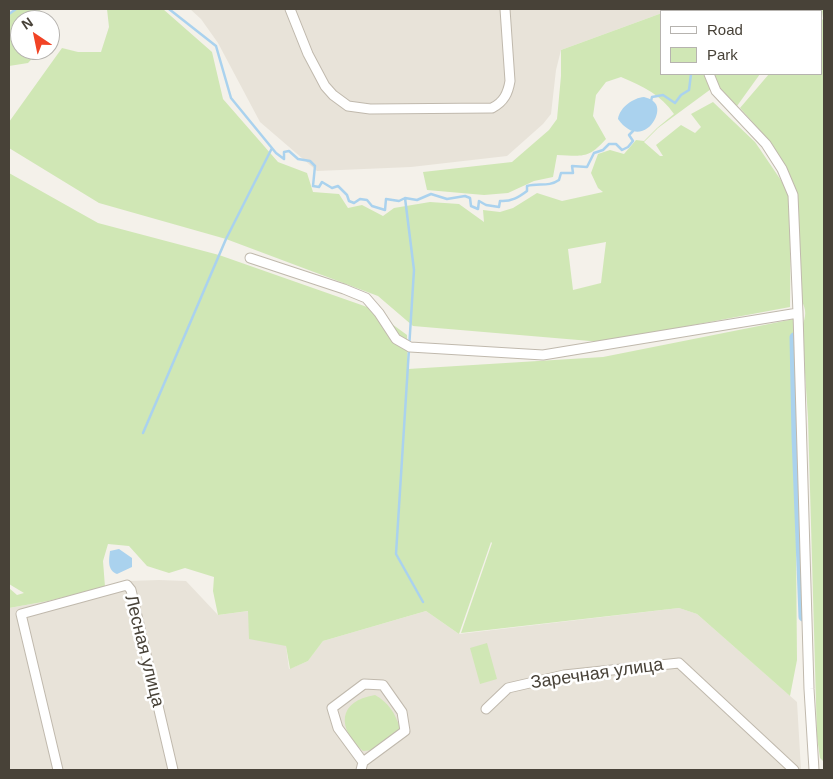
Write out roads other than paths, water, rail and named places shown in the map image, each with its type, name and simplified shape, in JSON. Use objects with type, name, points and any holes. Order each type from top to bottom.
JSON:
[{"type":"street","points":[[290,9],[308,54],[325,86],[333,95],[348,106],[370,109],[492,108],[498,105],[509,91],[510,81],[505,9]]},
{"type":"street","points":[[708,75],[716,91],[766,144],[787,180],[793,195],[809,689],[814,770]]},
{"type":"street","points":[[250,258],[344,288],[366,298],[379,312],[396,339],[410,347],[543,355],[798,313]]},
{"type":"street","name":"Лесная улица","points":[[58,770],[21,614],[127,585],[131,590],[173,770]]},
{"type":"street","name":"Заречная улица","points":[[486,709],[508,688],[564,675],[679,663],[794,770]]},
{"type":"street","points":[[364,684],[383,685],[402,712],[406,731],[362,766],[338,728],[332,708],[364,684]]},
{"type":"water","points":[[644,97],[655,103],[657,115],[649,127],[635,132],[627,128],[618,119],[619,115],[628,104]]},
{"type":"water","points":[[119,549],[132,558],[132,567],[117,574],[110,567],[109,558],[110,551]]},
{"type":"waterway","points":[[9,14],[16,9]]},
{"type":"waterway","points":[[169,9],[216,46],[231,98],[276,153],[284,159],[284,152],[289,151],[298,159],[310,161],[315,166],[313,186],[319,187],[322,182],[332,188],[338,186],[347,195],[349,201],[354,203],[360,199],[367,200],[372,206],[385,210],[386,199],[399,201],[405,198],[417,200],[431,194],[447,199],[465,196],[470,198],[471,206],[478,209],[479,201],[486,205],[499,207],[500,201],[508,201],[518,197],[527,191],[527,186],[555,182],[559,180],[561,173],[573,173],[572,166],[587,167],[594,153],[603,150],[609,144],[616,144],[622,150],[628,147],[633,141],[629,135],[633,131]]},
{"type":"waterway","points":[[651,101],[652,97],[663,95],[675,103],[681,95],[689,90],[691,75]]},
{"type":"waterway","points":[[143,433],[226,239],[272,148]]},
{"type":"waterway","points":[[405,198],[414,270],[396,554],[423,602]]},
{"type":"waterway","points":[[794,337],[803,617]]}]
